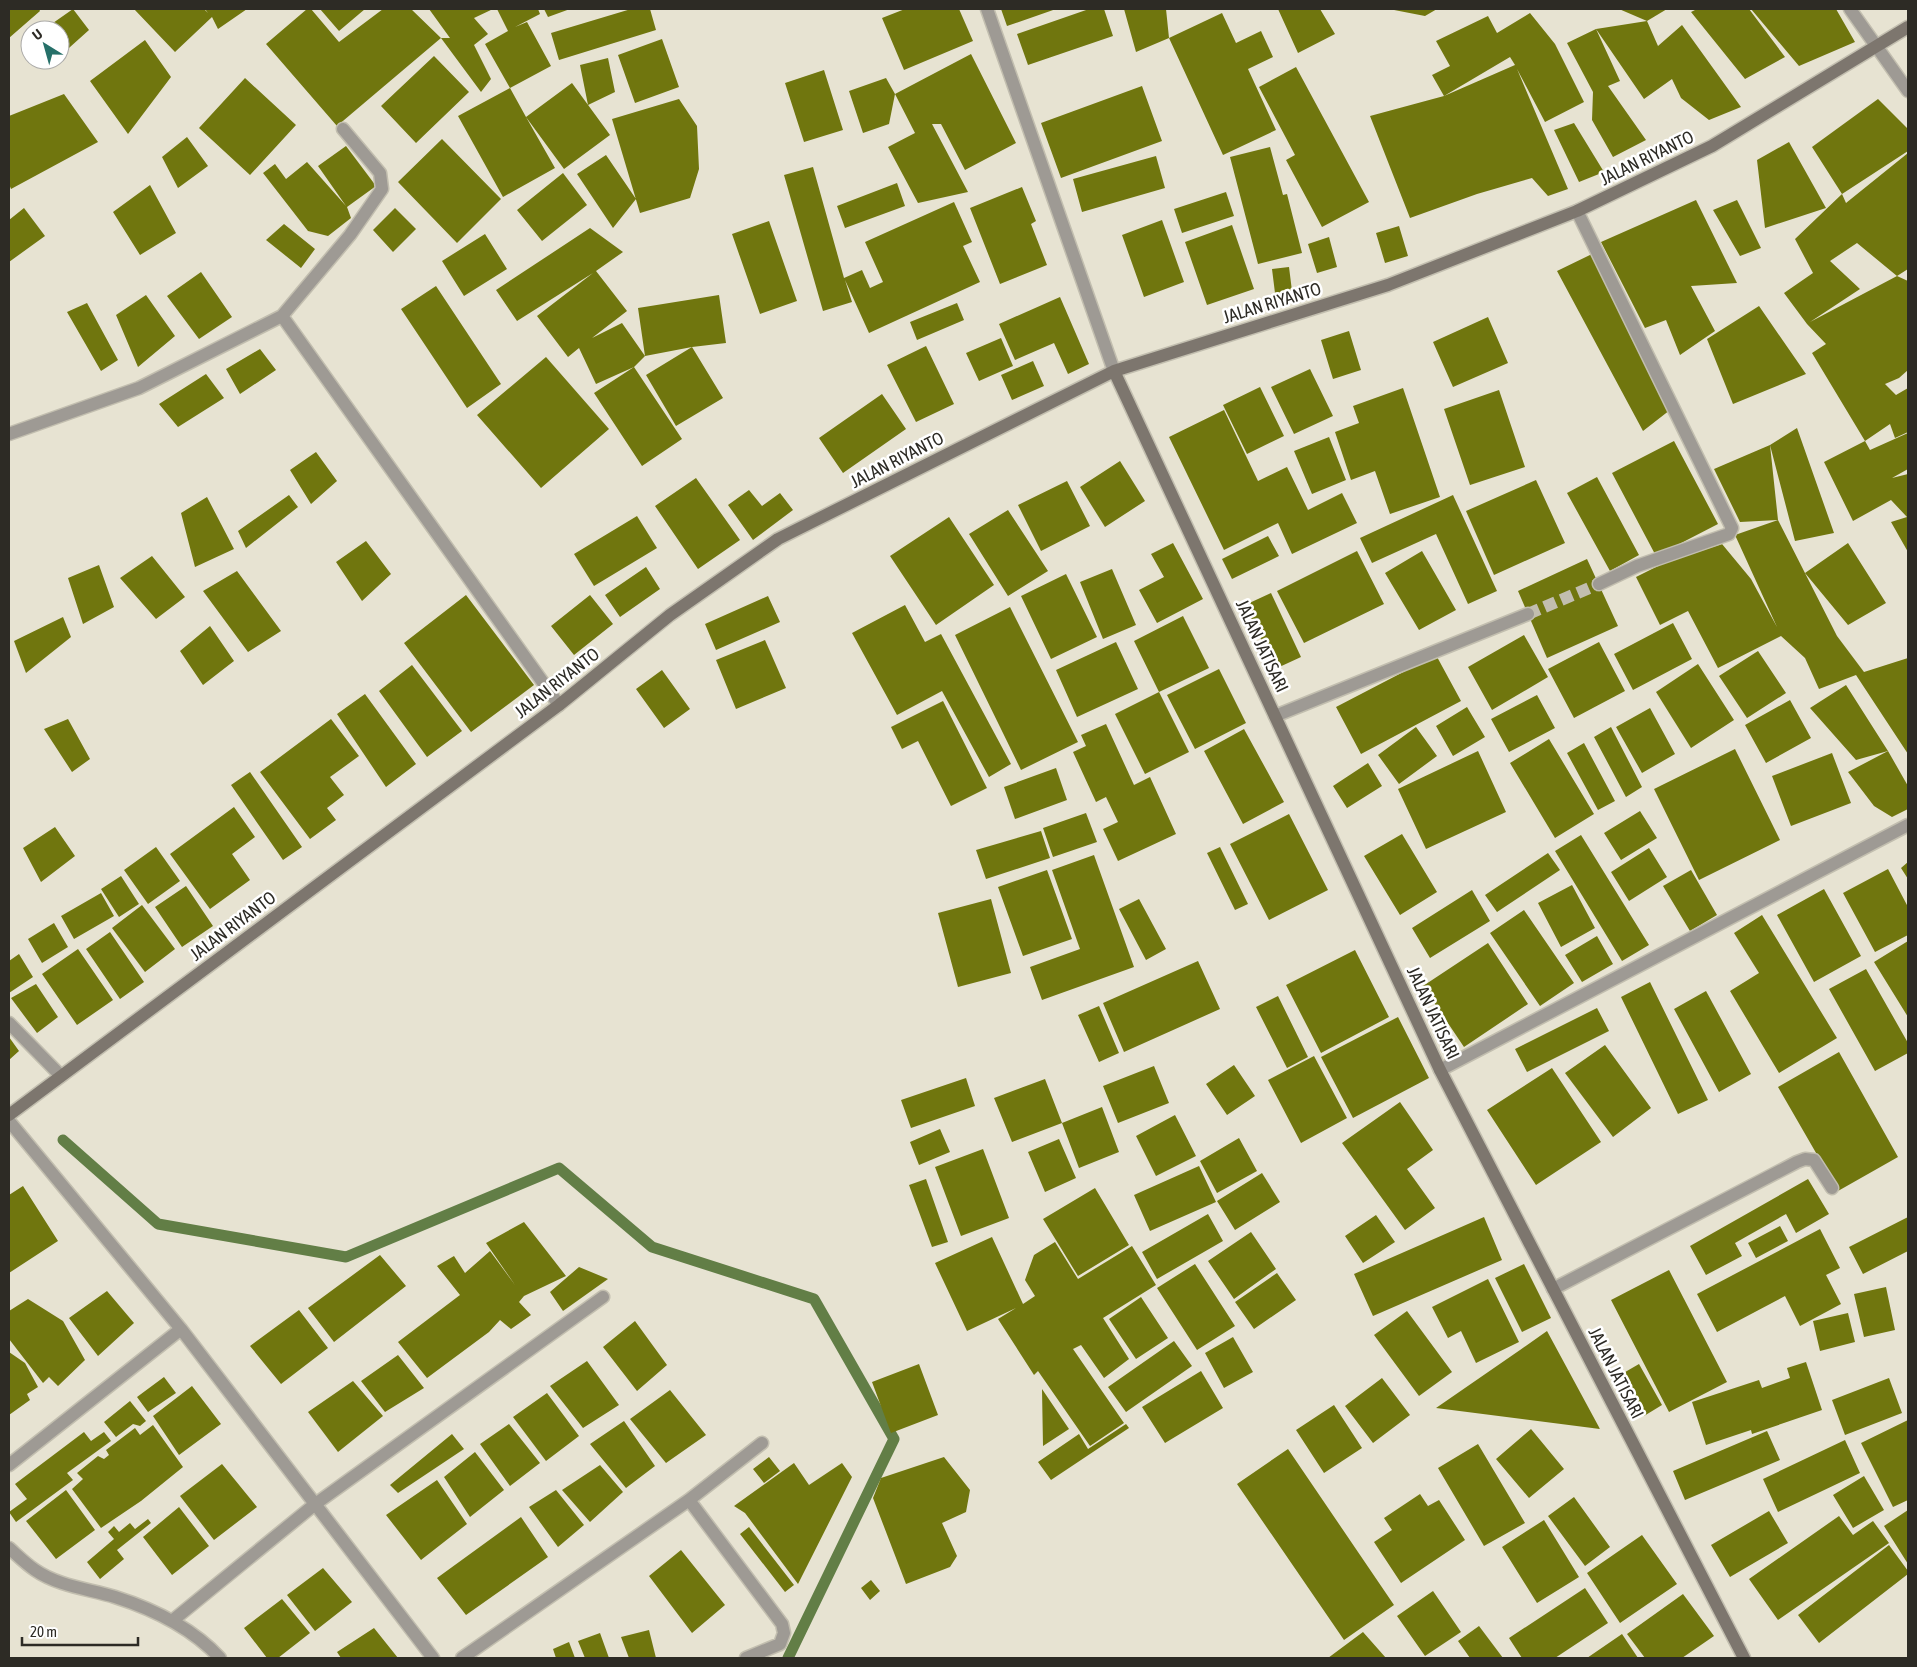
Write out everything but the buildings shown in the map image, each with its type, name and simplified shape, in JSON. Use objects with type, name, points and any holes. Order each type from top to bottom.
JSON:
[{"type":"street","points":[[987,9],[1114,371]]},
{"type":"street","points":[[1850,9],[1908,91]]},
{"type":"street","name":"JALAN RIYANTO","points":[[9,1115],[559,705],[670,615],[778,539],[1114,371],[1388,285],[1577,210],[1712,146],[1908,27]]},
{"type":"street","points":[[9,434],[139,388],[282,316],[350,235],[382,189],[380,173],[343,129]]},
{"type":"street","points":[[1577,210],[1732,526],[1729,534],[1637,566],[1599,584]]},
{"type":"street","points":[[282,316],[559,705]]},
{"type":"street","name":"JALAN JATISARI","points":[[1114,371],[1440,1070],[1744,1658]]},
{"type":"street","points":[[1275,716],[1528,614]]},
{"type":"street","points":[[1440,1070],[1908,825]]},
{"type":"street","points":[[9,1023],[61,1076]]},
{"type":"street","points":[[9,1121],[181,1329],[433,1658]]},
{"type":"street","points":[[1553,1289],[1805,1159],[1814,1160],[1832,1188]]},
{"type":"street","points":[[172,1621],[314,1505],[603,1297]]},
{"type":"street","points":[[9,1465],[181,1329]]},
{"type":"street","points":[[462,1658],[689,1500],[762,1443]]},
{"type":"street","points":[[689,1500],[782,1624],[784,1633],[780,1644],[746,1658]]},
{"type":"street","points":[[9,1548],[36,1571],[72,1587],[116,1597],[172,1621],[207,1644],[220,1658]]},
{"type":"waterway","points":[[63,1140],[158,1224],[346,1257],[559,1168],[652,1247],[814,1299],[894,1439],[788,1658]]},
{"type":"tunnel","points":[[1528,614],[1599,584]]}]
